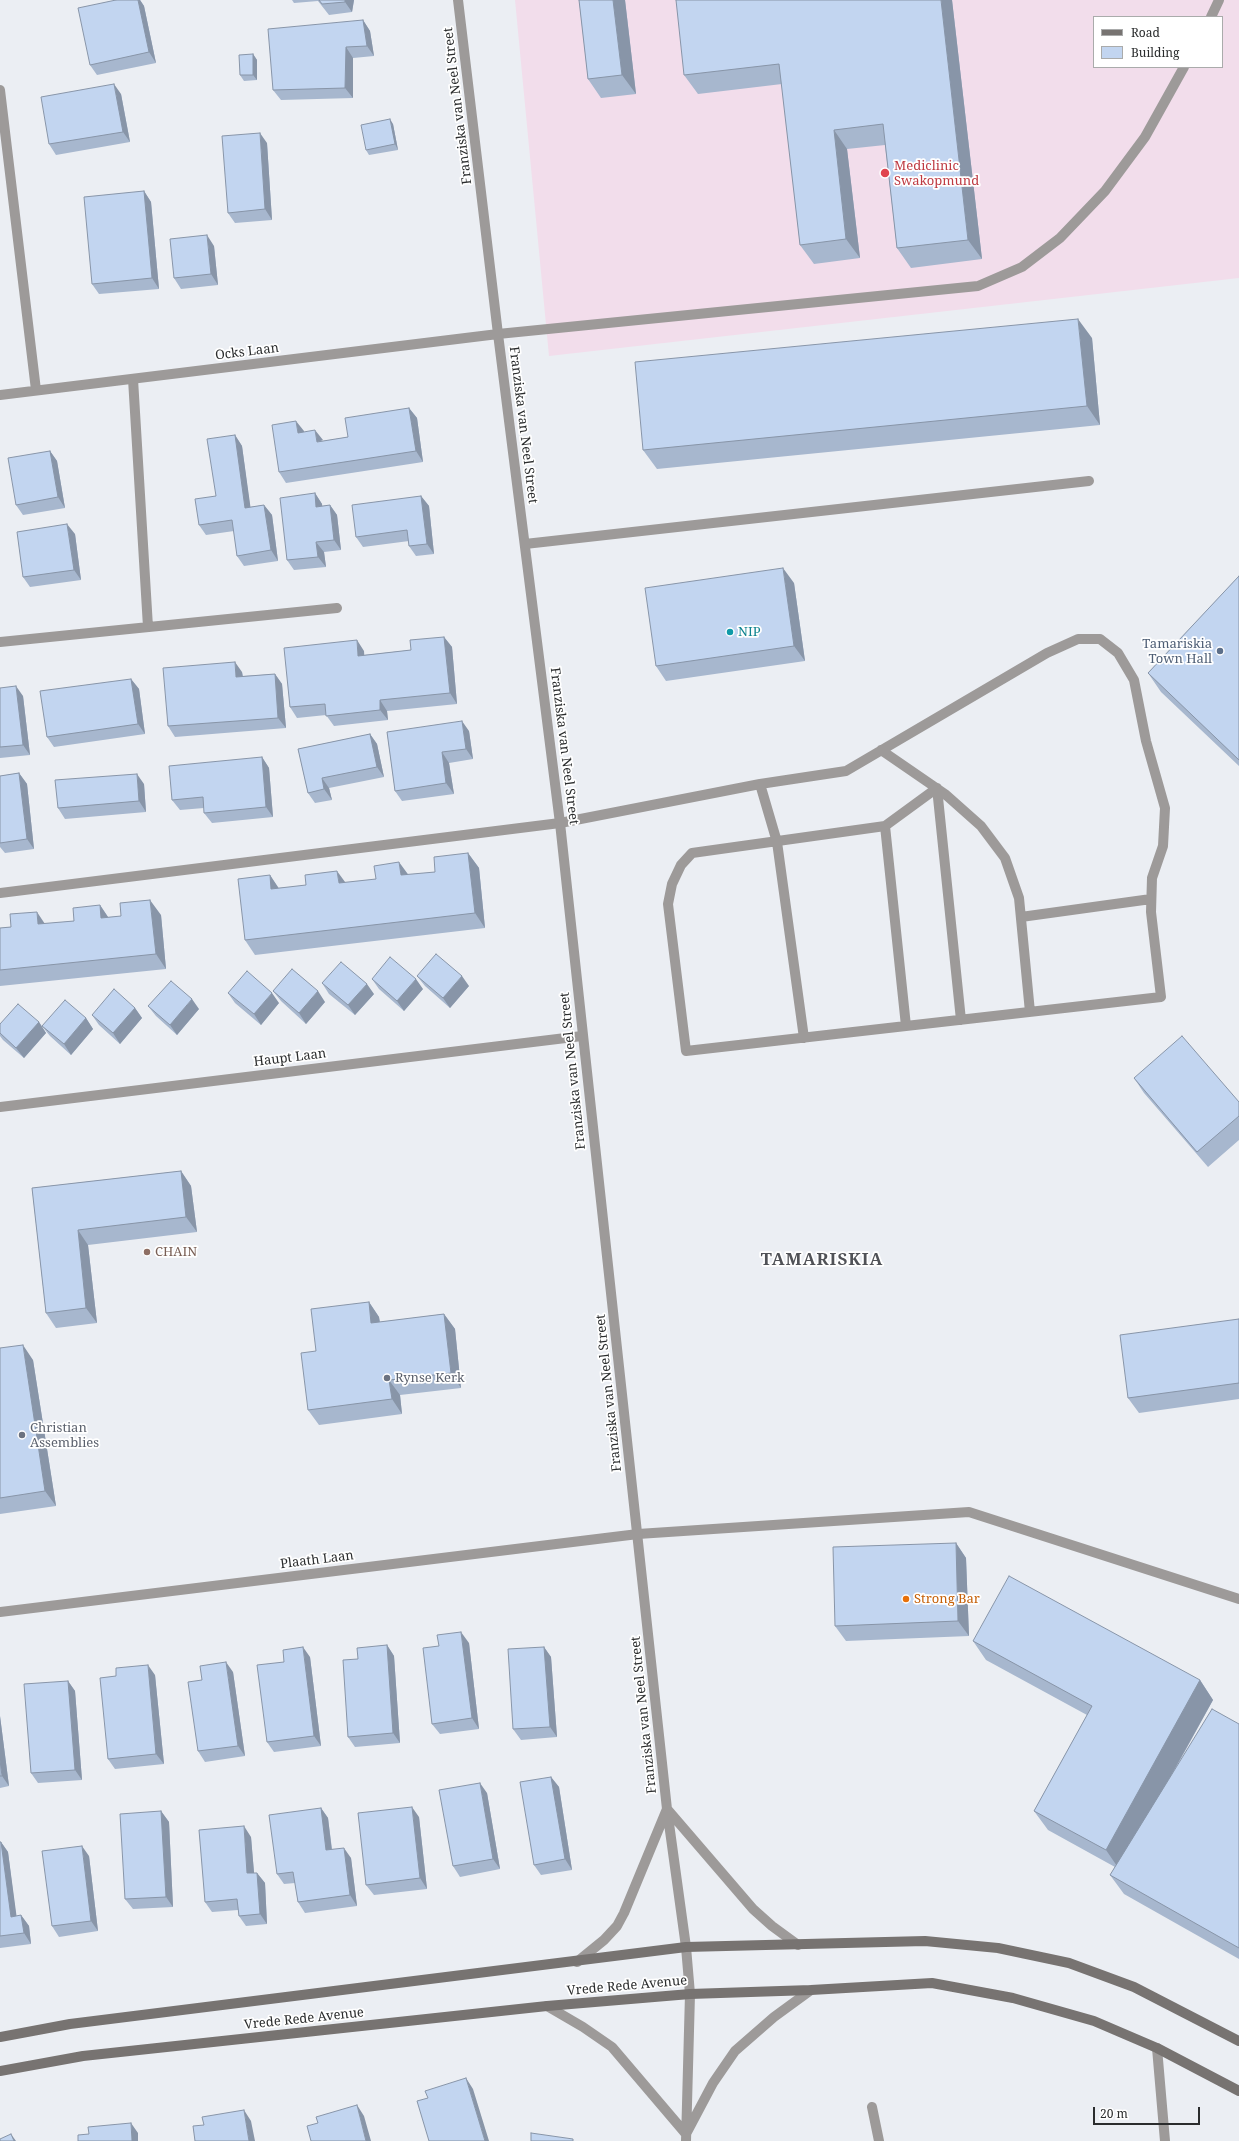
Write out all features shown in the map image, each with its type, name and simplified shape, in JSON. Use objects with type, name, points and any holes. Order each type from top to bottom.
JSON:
[{"type":"street","name":"Franziska van Neel Street","points":[[458,0],[498,334],[560,823],[667,1809],[686,1947],[690,1994],[686,2138]]},
{"type":"street","points":[[1211,16],[1219,0]]},
{"type":"street","name":"Ocks Laan","points":[[0,395],[498,334],[978,286],[1022,267],[1060,238],[1106,191],[1144,138],[1183,68]]},
{"type":"street","points":[[0,90],[36,390]]},
{"type":"street","points":[[133,379],[148,627]]},
{"type":"street","points":[[525,544],[1089,481]]},
{"type":"street","points":[[0,642],[337,608]]},
{"type":"street","points":[[0,893],[560,823],[760,784],[846,771],[1047,654],[1078,639],[1100,639],[1118,653],[1134,680],[1146,741],[1164,808],[1163,846],[1152,878],[1151,899],[1160,998],[686,1051],[668,904],[672,884],[681,865],[692,853],[885,826],[937,788]]},
{"type":"street","points":[[881,750],[937,788],[981,826],[1005,858],[1019,898],[1030,1012]]},
{"type":"street","points":[[760,784],[776,842],[804,1038]]},
{"type":"street","points":[[937,788],[961,1020]]},
{"type":"street","points":[[885,826],[906,1026]]},
{"type":"street","points":[[1021,917],[1151,899]]},
{"type":"street","name":"Haupt Laan","points":[[0,1107],[582,1036]]},
{"type":"street","name":"Plaath Laan","points":[[0,1612],[638,1534],[969,1512],[1239,1599]]},
{"type":"street","points":[[577,1962],[604,1940],[617,1926],[624,1913],[667,1809],[753,1909],[772,1926],[798,1945]]},
{"type":"street","name":"Vrede Rede Avenue","points":[[0,2037],[70,2024],[577,1962],[686,1947],[925,1941],[998,1948],[1069,1963],[1134,1987],[1239,2041]]},
{"type":"street","name":"Vrede Rede Avenue","points":[[0,2071],[83,2056],[547,2006],[690,1994],[932,1984],[1013,1998],[1094,2021],[1157,2048],[1239,2091]]},
{"type":"street","points":[[547,2006],[583,2027],[612,2047],[686,2138],[713,2083],[735,2051],[774,2017],[811,1990]]},
{"type":"street","points":[[1157,2048],[1165,2141]]},
{"type":"street","points":[[872,2107],[879,2141]]},
{"type":"shaded area","name":"Mediclinic Swakopmund","points":[[515,0],[1239,0],[1239,278],[549,356]]},
{"type":"building","points":[[116,0],[138,0],[149,52],[90,65],[78,8]]},
{"type":"building","points":[[319,0],[345,0],[345,2],[322,4]]},
{"type":"building","points":[[579,0],[613,0],[622,75],[588,79]]},
{"type":"building","points":[[676,0],[941,0],[968,240],[897,248],[883,124],[834,130],[846,239],[800,245],[779,64],[684,75]]},
{"type":"building","points":[[363,20],[367,46],[346,47],[345,88],[273,90],[268,29]]},
{"type":"building","points":[[253,54],[253,75],[240,75],[239,55]]},
{"type":"building","points":[[114,84],[123,132],[49,144],[41,97]]},
{"type":"building","points":[[390,119],[395,144],[366,150],[361,125]]},
{"type":"building","points":[[260,133],[265,209],[228,213],[222,136]]},
{"type":"building","points":[[144,191],[152,278],[92,284],[84,197]]},
{"type":"building","points":[[207,235],[211,274],[174,278],[170,239]]},
{"type":"building","points":[[1078,319],[1087,406],[643,450],[635,362]]},
{"type":"building","points":[[409,408],[416,451],[279,472],[272,425],[296,421],[298,433],[315,430],[317,442],[348,437],[345,418]]},
{"type":"building","points":[[235,435],[245,508],[264,505],[271,550],[237,556],[232,520],[199,525],[195,499],[216,496],[207,439]]},
{"type":"building","points":[[50,451],[58,497],[16,505],[8,458]]},
{"type":"building","points":[[315,493],[316,507],[330,505],[334,540],[316,542],[318,557],[287,560],[280,498]]},
{"type":"building","points":[[421,496],[427,544],[409,546],[407,530],[356,537],[352,505]]},
{"type":"building","points":[[67,524],[74,570],[23,577],[17,532]]},
{"type":"building","name":"NIP","points":[[783,568],[794,646],[656,666],[645,588]]},
{"type":"building","name":"Tamariskia Town Hall","points":[[1239,576],[1239,760],[1148,673]]},
{"type":"building","points":[[444,637],[450,693],[380,700],[380,710],[326,716],[325,704],[290,707],[284,648],[357,640],[358,656],[411,650],[410,640]]},
{"type":"building","points":[[235,662],[236,677],[275,674],[278,718],[168,726],[163,668]]},
{"type":"building","points":[[131,679],[138,724],[47,737],[40,691]]},
{"type":"building","points":[[16,686],[23,745],[0,747],[0,688]]},
{"type":"building","points":[[462,721],[466,749],[442,752],[446,783],[395,791],[387,732]]},
{"type":"building","points":[[370,734],[377,767],[322,778],[324,789],[308,793],[298,749]]},
{"type":"building","points":[[262,757],[266,807],[204,813],[203,797],[172,800],[169,766]]},
{"type":"building","points":[[19,773],[27,839],[0,843],[0,776]]},
{"type":"building","points":[[137,774],[139,801],[58,808],[55,780]]},
{"type":"building","points":[[468,853],[475,913],[245,940],[238,879],[270,875],[271,889],[306,885],[305,875],[337,871],[339,883],[376,879],[374,866],[399,862],[401,875],[435,872],[434,857]]},
{"type":"building","points":[[150,900],[156,954],[0,970],[0,928],[11,927],[10,914],[37,912],[38,924],[74,921],[73,908],[100,905],[101,918],[121,916],[120,903]]},
{"type":"building","points":[[436,954],[462,976],[443,998],[417,976]]},
{"type":"building","points":[[390,957],[416,979],[397,1001],[372,979]]},
{"type":"building","points":[[341,962],[367,984],[348,1005],[322,983]]},
{"type":"building","points":[[292,969],[318,991],[299,1013],[273,991]]},
{"type":"building","points":[[247,971],[272,993],[254,1014],[228,993]]},
{"type":"building","points":[[171,981],[192,999],[170,1025],[148,1006]]},
{"type":"building","points":[[114,989],[135,1008],[113,1033],[92,1015]]},
{"type":"building","points":[[65,1000],[86,1018],[64,1044],[42,1026]]},
{"type":"building","points":[[18,1004],[39,1022],[16,1048],[0,1033],[0,1024]]},
{"type":"building","points":[[1182,1036],[1239,1102],[1239,1116],[1197,1152],[1134,1078]]},
{"type":"building","points":[[181,1171],[186,1217],[78,1230],[86,1308],[46,1313],[32,1188]]},
{"type":"building","name":"Rynse Kerk","points":[[369,1302],[371,1323],[444,1314],[451,1373],[389,1380],[392,1399],[308,1410],[301,1353],[316,1351],[311,1309]]},
{"type":"building","points":[[1239,1319],[1239,1383],[1128,1398],[1120,1335]]},
{"type":"building","name":"Christian Assemblies","points":[[23,1345],[45,1491],[0,1498],[0,1348]]},
{"type":"building","name":"Strong Bar","points":[[956,1543],[958,1621],[835,1626],[833,1547]]},
{"type":"building","points":[[1009,1576],[1200,1680],[1106,1850],[1034,1811],[1092,1706],[973,1641]]},
{"type":"building","points":[[461,1632],[472,1718],[432,1724],[423,1648],[439,1646],[437,1635]]},
{"type":"building","points":[[387,1645],[393,1733],[348,1737],[343,1660],[358,1659],[357,1648]]},
{"type":"building","points":[[303,1647],[314,1736],[267,1742],[257,1665],[284,1662],[283,1650]]},
{"type":"building","points":[[544,1647],[550,1727],[513,1729],[508,1649]]},
{"type":"building","points":[[226,1662],[238,1746],[198,1751],[188,1682],[202,1680],[200,1666]]},
{"type":"building","points":[[148,1665],[156,1754],[108,1759],[100,1678],[116,1676],[116,1668]]},
{"type":"building","points":[[68,1681],[75,1770],[31,1773],[24,1684]]},
{"type":"building","points":[[1212,1709],[1239,1724],[1239,1948],[1110,1875]]},
{"type":"building","points":[[0,1760],[2,1776],[0,1776]]},
{"type":"building","points":[[551,1777],[565,1859],[534,1865],[520,1782]]},
{"type":"building","points":[[480,1783],[493,1859],[453,1866],[439,1790]]},
{"type":"building","points":[[412,1807],[420,1878],[366,1885],[358,1813]]},
{"type":"building","points":[[321,1808],[326,1850],[344,1848],[350,1895],[298,1902],[293,1872],[277,1874],[269,1815]]},
{"type":"building","points":[[161,1811],[166,1897],[125,1899],[120,1814]]},
{"type":"building","points":[[244,1826],[247,1873],[257,1873],[260,1914],[239,1916],[237,1899],[205,1902],[199,1830]]},
{"type":"building","points":[[0,1842],[11,1917],[21,1915],[24,1933],[0,1936]]},
{"type":"building","points":[[82,1846],[91,1921],[52,1926],[42,1851]]},
{"type":"building","points":[[466,2078],[485,2141],[429,2141],[417,2101],[428,2098],[425,2091]]},
{"type":"building","points":[[357,2105],[366,2141],[311,2141],[307,2126],[318,2123],[316,2117]]},
{"type":"building","points":[[244,2110],[249,2141],[195,2141],[193,2126],[204,2125],[202,2117]]},
{"type":"building","points":[[131,2123],[132,2141],[78,2141],[78,2135],[89,2134],[88,2127]]},
{"type":"building","points":[[531,2133],[573,2139],[573,2141],[531,2141]]},
{"type":"building","points":[[11,2134],[14,2141],[0,2141],[0,2139]]},
{"type":"place","name":"Mediclinic Swakopmund","points":[[885,173]]},
{"type":"place","name":"NIP","points":[[730,632]]},
{"type":"place","name":"Tamariskia Town Hall","points":[[1220,651]]},
{"type":"place","name":"CHAIN","points":[[147,1252]]},
{"type":"place","name":"Rynse Kerk","points":[[387,1378]]},
{"type":"place","name":"Christian Assemblies","points":[[22,1435]]},
{"type":"place","name":"Strong Bar","points":[[906,1599]]},
{"type":"district","name":"TAMARISKIA","points":[[822,1260]]}]
